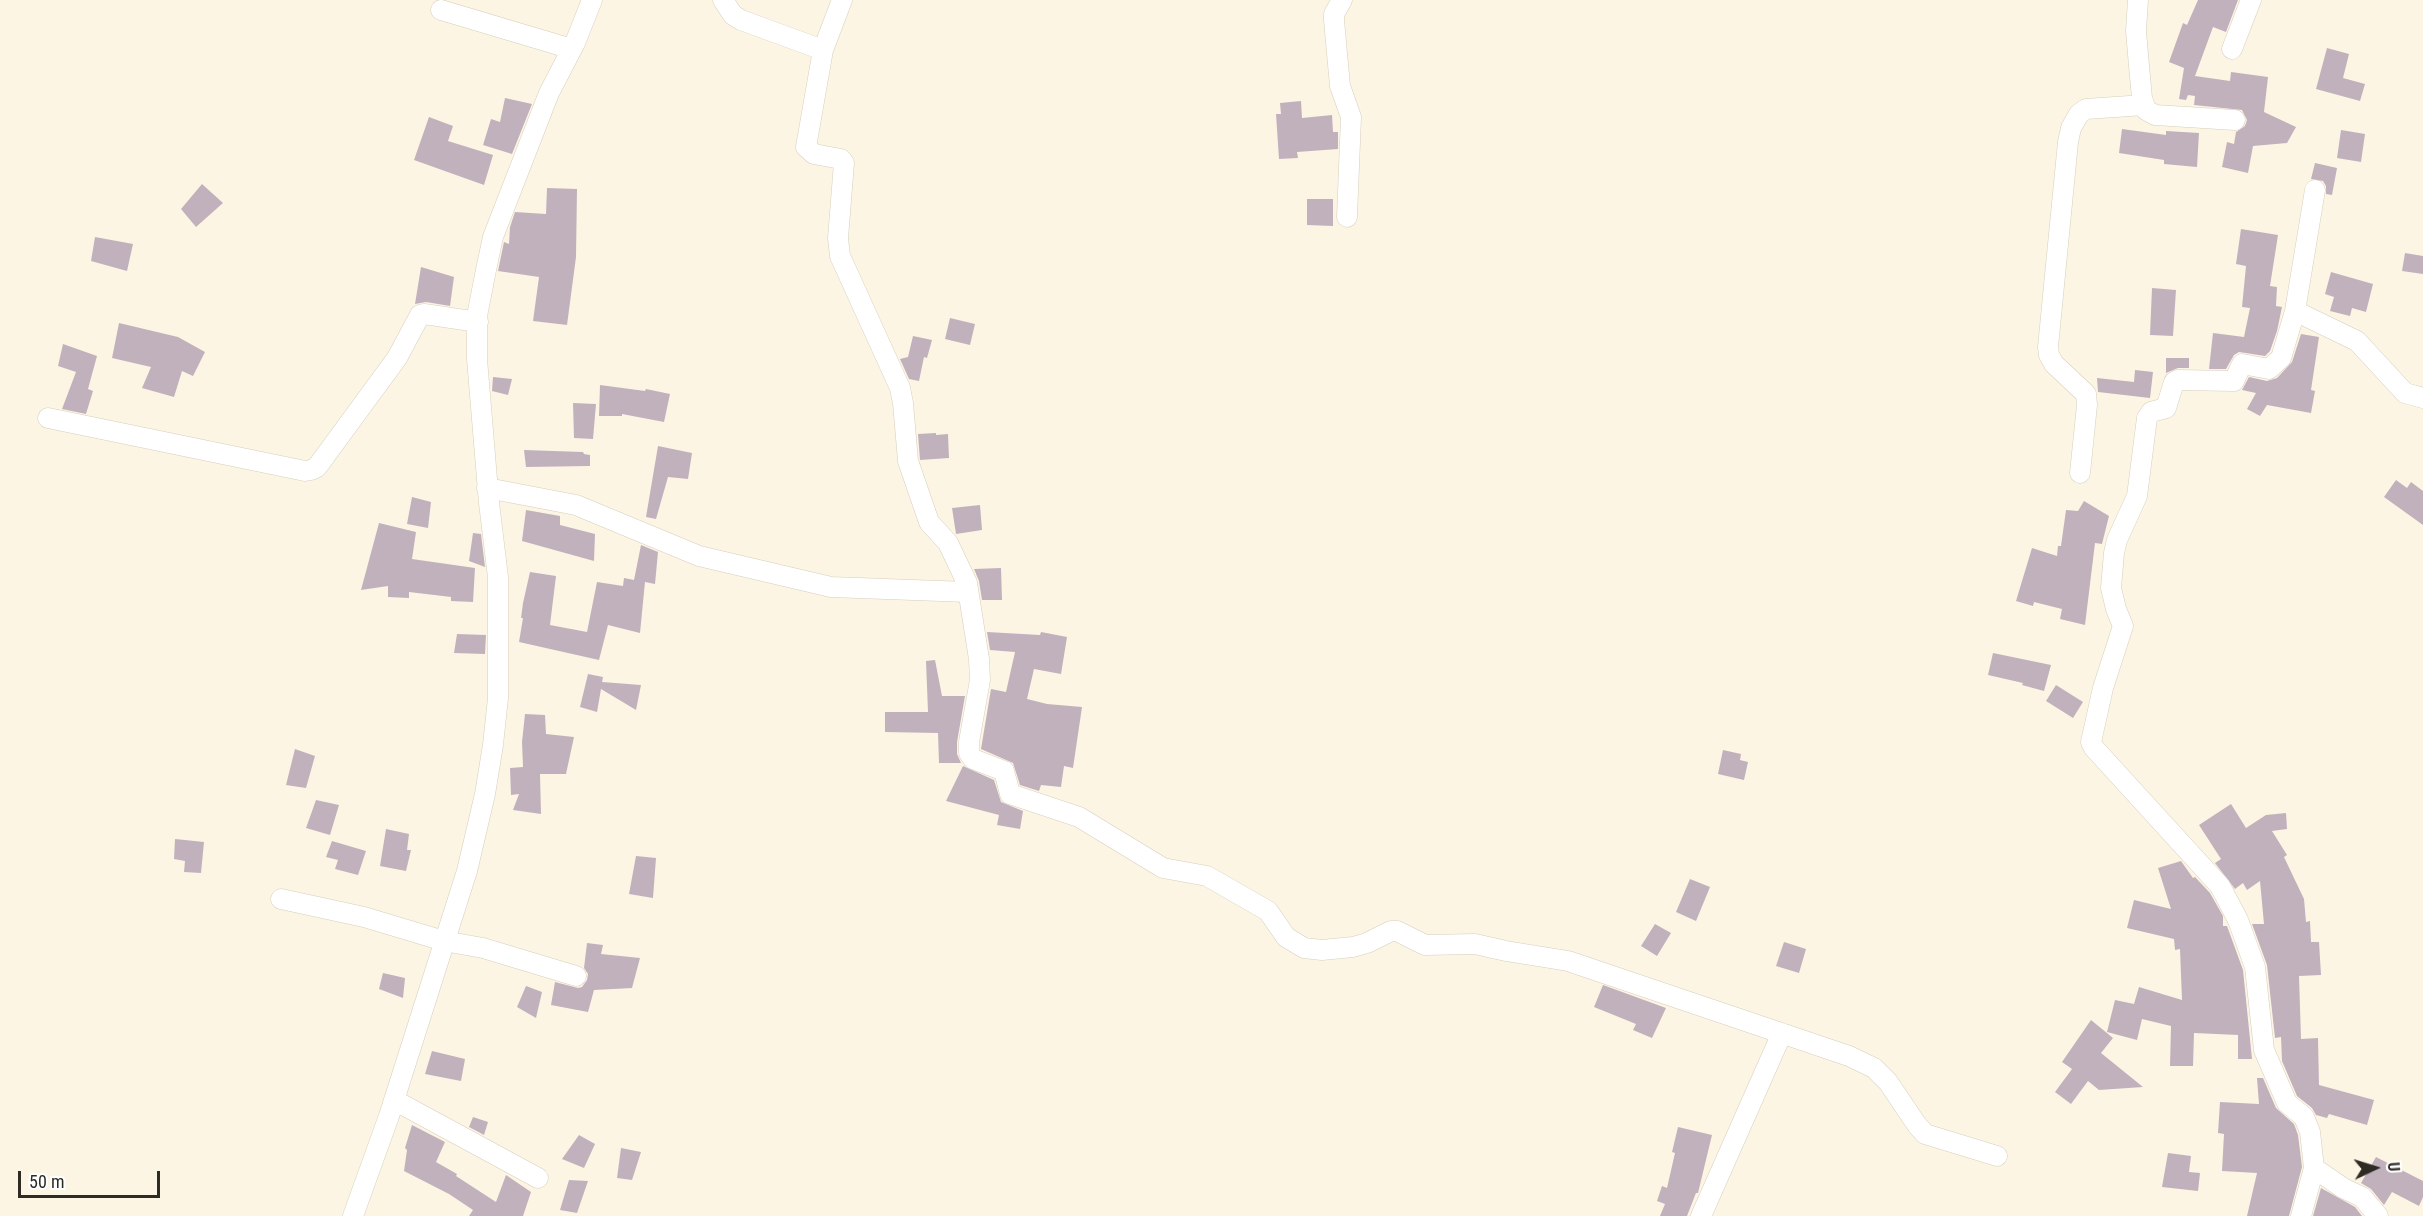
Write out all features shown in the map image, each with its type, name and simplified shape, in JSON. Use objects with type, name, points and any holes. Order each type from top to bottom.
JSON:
[{"type":"street","points":[[353,1216],[394,1100],[467,871],[485,794],[498,698],[498,577],[480,411],[478,322],[494,237],[549,93],[572,49],[592,0]]},
{"type":"street","points":[[723,0],[733,15],[741,20],[823,50]]},
{"type":"street","points":[[842,0],[823,50],[805,140],[806,147],[814,154],[841,159],[844,163],[838,238],[840,256],[888,357],[900,388],[908,461],[929,522],[948,543],[964,577],[979,659],[980,680],[969,742],[969,753],[973,759],[1004,771],[1010,794],[1079,816],[1163,868],[1214,879],[1268,911],[1286,937],[1304,948],[1322,950],[1353,948],[1391,931],[1397,931],[1425,945],[1475,944],[1568,961],[1849,1056],[1874,1068],[1888,1082],[1925,1134],[1997,1156]]},
{"type":"street","points":[[1342,0],[1334,14],[1334,20],[1340,86],[1351,117],[1347,217]]},
{"type":"street","points":[[2138,0],[2136,31],[2146,110],[2155,115],[2235,120]]},
{"type":"street","points":[[2232,48],[2251,0]]},
{"type":"street","points":[[441,10],[572,49]]},
{"type":"street","points":[[2080,473],[2087,405],[2086,394],[2054,364],[2048,347],[2068,142],[2071,128],[2079,114],[2086,109],[2144,105]]},
{"type":"street","points":[[2301,1216],[2314,1168],[2310,1131],[2304,1117],[2287,1103],[2264,1050],[2255,967],[2238,920],[2209,872],[2094,748],[2091,742],[2103,688],[2123,626],[2111,588],[2114,553],[2117,540],[2137,496],[2147,418],[2151,412],[2166,408],[2174,382],[2178,380],[2234,381],[2242,364],[2269,369],[2281,358],[2295,310],[2315,190]]},
{"type":"street","points":[[2295,310],[2357,341],[2404,393],[2423,398]]},
{"type":"street","points":[[48,418],[305,471],[311,470],[317,466],[397,358],[420,315],[478,322]]},
{"type":"street","points":[[487,488],[576,505],[699,556],[831,587],[968,592]]},
{"type":"street","points":[[281,899],[364,917],[444,941],[483,948],[576,976]]},
{"type":"street","points":[[1701,1216],[1782,1034]]},
{"type":"street","points":[[394,1100],[538,1178]]},
{"type":"street","points":[[2314,1168],[2343,1188],[2362,1197],[2378,1216]]},
{"type":"building","points":[[2198,0],[2238,0],[2226,32],[2213,27],[2195,76],[2230,81],[2231,72],[2268,77],[2264,112],[2296,127],[2287,143],[2253,146],[2248,173],[2222,167],[2227,142],[2234,144],[2236,132],[2245,126],[2247,120],[2242,110],[2194,105],[2195,96],[2188,95],[2186,100],[2179,99],[2184,68],[2169,62],[2183,23],[2187,25]]},
{"type":"building","points":[[2327,48],[2349,54],[2343,78],[2365,84],[2360,101],[2316,89]]},
{"type":"building","points":[[505,98],[532,104],[512,154],[483,145],[491,119],[500,122]]},
{"type":"building","points":[[1301,101],[1302,118],[1332,115],[1333,132],[1338,132],[1338,149],[1297,152],[1298,158],[1279,159],[1276,114],[1281,114],[1280,103]]},
{"type":"building","points":[[429,117],[453,126],[448,141],[493,155],[484,185],[414,160]]},
{"type":"building","points":[[2122,129],[2166,135],[2166,131],[2199,133],[2197,167],[2164,164],[2164,160],[2119,153]]},
{"type":"building","points":[[2341,130],[2365,134],[2361,162],[2337,158]]},
{"type":"building","points":[[2315,163],[2337,168],[2332,195],[2326,194],[2323,181],[2311,179]]},
{"type":"building","points":[[202,184],[223,203],[196,227],[181,209]]},
{"type":"building","points":[[547,188],[577,189],[576,257],[567,325],[533,321],[539,277],[498,271],[504,242],[509,244],[510,227],[515,212],[546,214]]},
{"type":"building","points":[[1307,199],[1333,199],[1333,226],[1307,225]]},
{"type":"building","points":[[2241,229],[2278,235],[2270,286],[2277,287],[2276,306],[2282,307],[2277,331],[2270,351],[2265,356],[2239,352],[2234,355],[2226,369],[2209,369],[2213,333],[2244,337],[2250,308],[2242,307],[2246,266],[2236,264]]},
{"type":"building","points":[[95,237],[133,244],[127,271],[91,261]]},
{"type":"building","points":[[2405,253],[2423,256],[2423,274],[2402,271]]},
{"type":"building","points":[[421,267],[454,277],[450,306],[426,302],[415,304]]},
{"type":"building","points":[[2331,272],[2373,284],[2366,312],[2352,308],[2350,316],[2330,311],[2334,297],[2325,294]]},
{"type":"building","points":[[2152,288],[2176,290],[2173,336],[2150,335]]},
{"type":"building","points":[[950,318],[975,324],[970,345],[945,339]]},
{"type":"building","points":[[119,323],[178,337],[205,352],[193,376],[182,371],[174,397],[142,388],[151,367],[112,358]]},
{"type":"building","points":[[2301,334],[2319,337],[2311,390],[2315,391],[2311,413],[2267,405],[2260,416],[2247,409],[2256,393],[2242,390],[2249,377],[2267,381],[2277,378],[2292,362]]},
{"type":"building","points":[[913,336],[932,340],[927,358],[924,357],[919,381],[909,379],[900,359],[908,357]]},
{"type":"building","points":[[63,344],[97,356],[88,389],[93,391],[86,414],[62,409],[76,372],[58,366]]},
{"type":"building","points":[[2166,358],[2189,358],[2189,368],[2178,368],[2166,373]]},
{"type":"building","points":[[2135,370],[2153,372],[2150,398],[2098,392],[2097,378],[2134,382]]},
{"type":"building","points":[[493,377],[512,379],[508,395],[492,391]]},
{"type":"building","points":[[600,385],[645,391],[646,389],[670,394],[664,422],[622,414],[622,416],[599,416]]},
{"type":"building","points":[[573,403],[596,404],[593,439],[574,438]]},
{"type":"building","points":[[936,433],[936,435],[948,434],[949,458],[920,460],[918,434]]},
{"type":"building","points":[[658,446],[692,453],[688,479],[668,477],[656,519],[646,517]]},
{"type":"building","points":[[524,450],[583,452],[590,455],[590,466],[526,467]]},
{"type":"building","points":[[2396,480],[2407,488],[2411,482],[2423,491],[2423,525],[2384,497]]},
{"type":"building","points":[[412,497],[431,502],[428,528],[407,524]]},
{"type":"building","points":[[2084,501],[2109,516],[2102,544],[2095,543],[2085,625],[2060,619],[2062,609],[2034,602],[2033,606],[2016,601],[2032,548],[2057,556],[2058,546],[2061,546],[2066,510],[2078,511]]},
{"type":"building","points":[[980,505],[982,530],[956,534],[952,508]]},
{"type":"building","points":[[526,510],[560,516],[560,525],[595,534],[594,561],[522,541]]},
{"type":"building","points":[[379,523],[416,532],[412,559],[475,568],[473,602],[451,601],[451,597],[409,592],[409,598],[388,597],[388,586],[361,590]]},
{"type":"building","points":[[473,533],[481,534],[485,567],[469,561]]},
{"type":"building","points":[[641,545],[658,552],[655,584],[645,582],[640,633],[608,625],[599,660],[519,642],[523,603],[530,572],[556,576],[550,625],[587,632],[597,582],[623,586],[624,578],[634,580]]},
{"type":"building","points":[[1001,568],[1002,600],[982,600],[979,581],[974,569]]},
{"type":"building","points":[[987,632],[1040,635],[1041,632],[1067,637],[1061,674],[1034,669],[1027,699],[1047,704],[1082,707],[1073,768],[1064,766],[1061,787],[1041,785],[1039,791],[1020,785],[1013,763],[981,749],[991,689],[1006,692],[1015,652],[990,650]]},
{"type":"building","points":[[457,634],[486,635],[485,654],[454,653]]},
{"type":"building","points":[[1993,653],[2051,665],[2044,691],[2022,685],[2023,683],[1988,675]]},
{"type":"building","points":[[935,660],[942,696],[965,696],[957,742],[957,754],[961,763],[939,763],[938,733],[885,732],[885,712],[928,712],[926,661]]},
{"type":"building","points":[[588,674],[603,677],[602,682],[641,685],[636,710],[601,689],[597,712],[580,707]]},
{"type":"building","points":[[2056,685],[2083,702],[2073,718],[2046,701]]},
{"type":"building","points":[[525,714],[545,715],[546,734],[574,737],[566,774],[540,774],[541,814],[513,810],[519,794],[511,795],[510,768],[523,767],[522,742]]},
{"type":"building","points":[[295,749],[315,756],[306,788],[286,785]]},
{"type":"building","points":[[1723,750],[1741,754],[1740,760],[1748,762],[1744,780],[1718,774]]},
{"type":"building","points":[[963,766],[994,780],[1001,802],[1023,811],[1020,829],[997,825],[999,815],[946,801]]},
{"type":"building","points":[[316,800],[339,805],[330,835],[306,828]]},
{"type":"building","points":[[2231,804],[2246,828],[2266,815],[2286,813],[2287,829],[2272,831],[2287,855],[2284,857],[2304,899],[2306,922],[2310,921],[2311,942],[2319,942],[2321,975],[2299,976],[2301,1039],[2318,1038],[2319,1085],[2374,1100],[2367,1125],[2329,1114],[2327,1118],[2316,1115],[2312,1108],[2297,1096],[2282,1061],[2281,1037],[2275,1038],[2267,965],[2252,924],[2264,924],[2260,881],[2247,890],[2243,883],[2235,889],[2215,863],[2221,859],[2199,825]]},
{"type":"building","points":[[386,829],[409,834],[407,850],[411,850],[406,871],[380,866]]},
{"type":"building","points":[[175,839],[204,842],[201,873],[184,872],[185,861],[174,859]]},
{"type":"building","points":[[332,841],[366,851],[358,875],[335,869],[338,860],[326,857]]},
{"type":"building","points":[[636,856],[656,858],[653,898],[629,894]]},
{"type":"building","points":[[2181,861],[2193,878],[2195,877],[2210,893],[2223,916],[2223,926],[2227,926],[2243,970],[2252,1059],[2238,1059],[2238,1035],[2194,1033],[2193,1066],[2170,1066],[2171,1026],[2142,1019],[2137,1040],[2107,1032],[2115,1000],[2134,1004],[2139,987],[2182,1000],[2180,949],[2175,950],[2174,939],[2127,928],[2134,900],[2171,909],[2158,868]]},
{"type":"building","points":[[1690,879],[1710,887],[1696,921],[1676,912]]},
{"type":"building","points":[[1655,924],[1671,933],[1657,956],[1641,946]]},
{"type":"building","points":[[1784,942],[1806,949],[1799,973],[1776,966]]},
{"type":"building","points":[[587,943],[603,945],[601,954],[640,958],[632,988],[594,990],[588,1012],[551,1005],[555,982],[578,988],[582,987],[587,980],[588,974],[584,968]]},
{"type":"building","points":[[383,973],[405,978],[403,998],[379,989]]},
{"type":"building","points":[[1603,985],[1666,1008],[1652,1038],[1633,1030],[1636,1024],[1594,1007]]},
{"type":"building","points":[[526,986],[542,992],[536,1018],[517,1007]]},
{"type":"building","points":[[2091,1020],[2113,1038],[2101,1053],[2143,1087],[2099,1090],[2088,1081],[2071,1104],[2055,1092],[2072,1069],[2062,1062]]},
{"type":"building","points":[[432,1051],[465,1059],[461,1081],[425,1074]]},
{"type":"building","points":[[2257,1078],[2263,1078],[2276,1108],[2294,1124],[2298,1135],[2302,1167],[2289,1216],[2247,1216],[2257,1173],[2222,1171],[2224,1134],[2218,1133],[2220,1102],[2259,1104]]},
{"type":"building","points":[[473,1117],[488,1122],[484,1135],[469,1127]]},
{"type":"building","points":[[412,1125],[445,1142],[436,1162],[496,1202],[506,1175],[531,1192],[523,1216],[469,1216],[473,1210],[449,1194],[404,1171],[407,1150],[405,1148]]},
{"type":"building","points":[[1678,1127],[1712,1135],[1698,1193],[1696,1193],[1687,1216],[1660,1216],[1665,1204],[1657,1201],[1662,1186],[1667,1188]]},
{"type":"building","points":[[579,1135],[595,1144],[584,1168],[562,1159]]},
{"type":"building","points":[[621,1148],[641,1152],[632,1180],[617,1178]]},
{"type":"building","points":[[2168,1153],[2191,1156],[2189,1172],[2200,1173],[2198,1191],[2162,1187]]},
{"type":"building","points":[[2376,1157],[2423,1181],[2423,1197],[2419,1206],[2392,1192],[2384,1205],[2371,1189],[2361,1183]]},
{"type":"building","points":[[569,1180],[588,1181],[577,1213],[560,1210]]},
{"type":"building","points":[[2321,1188],[2355,1207],[2362,1216],[2313,1216]]}]
